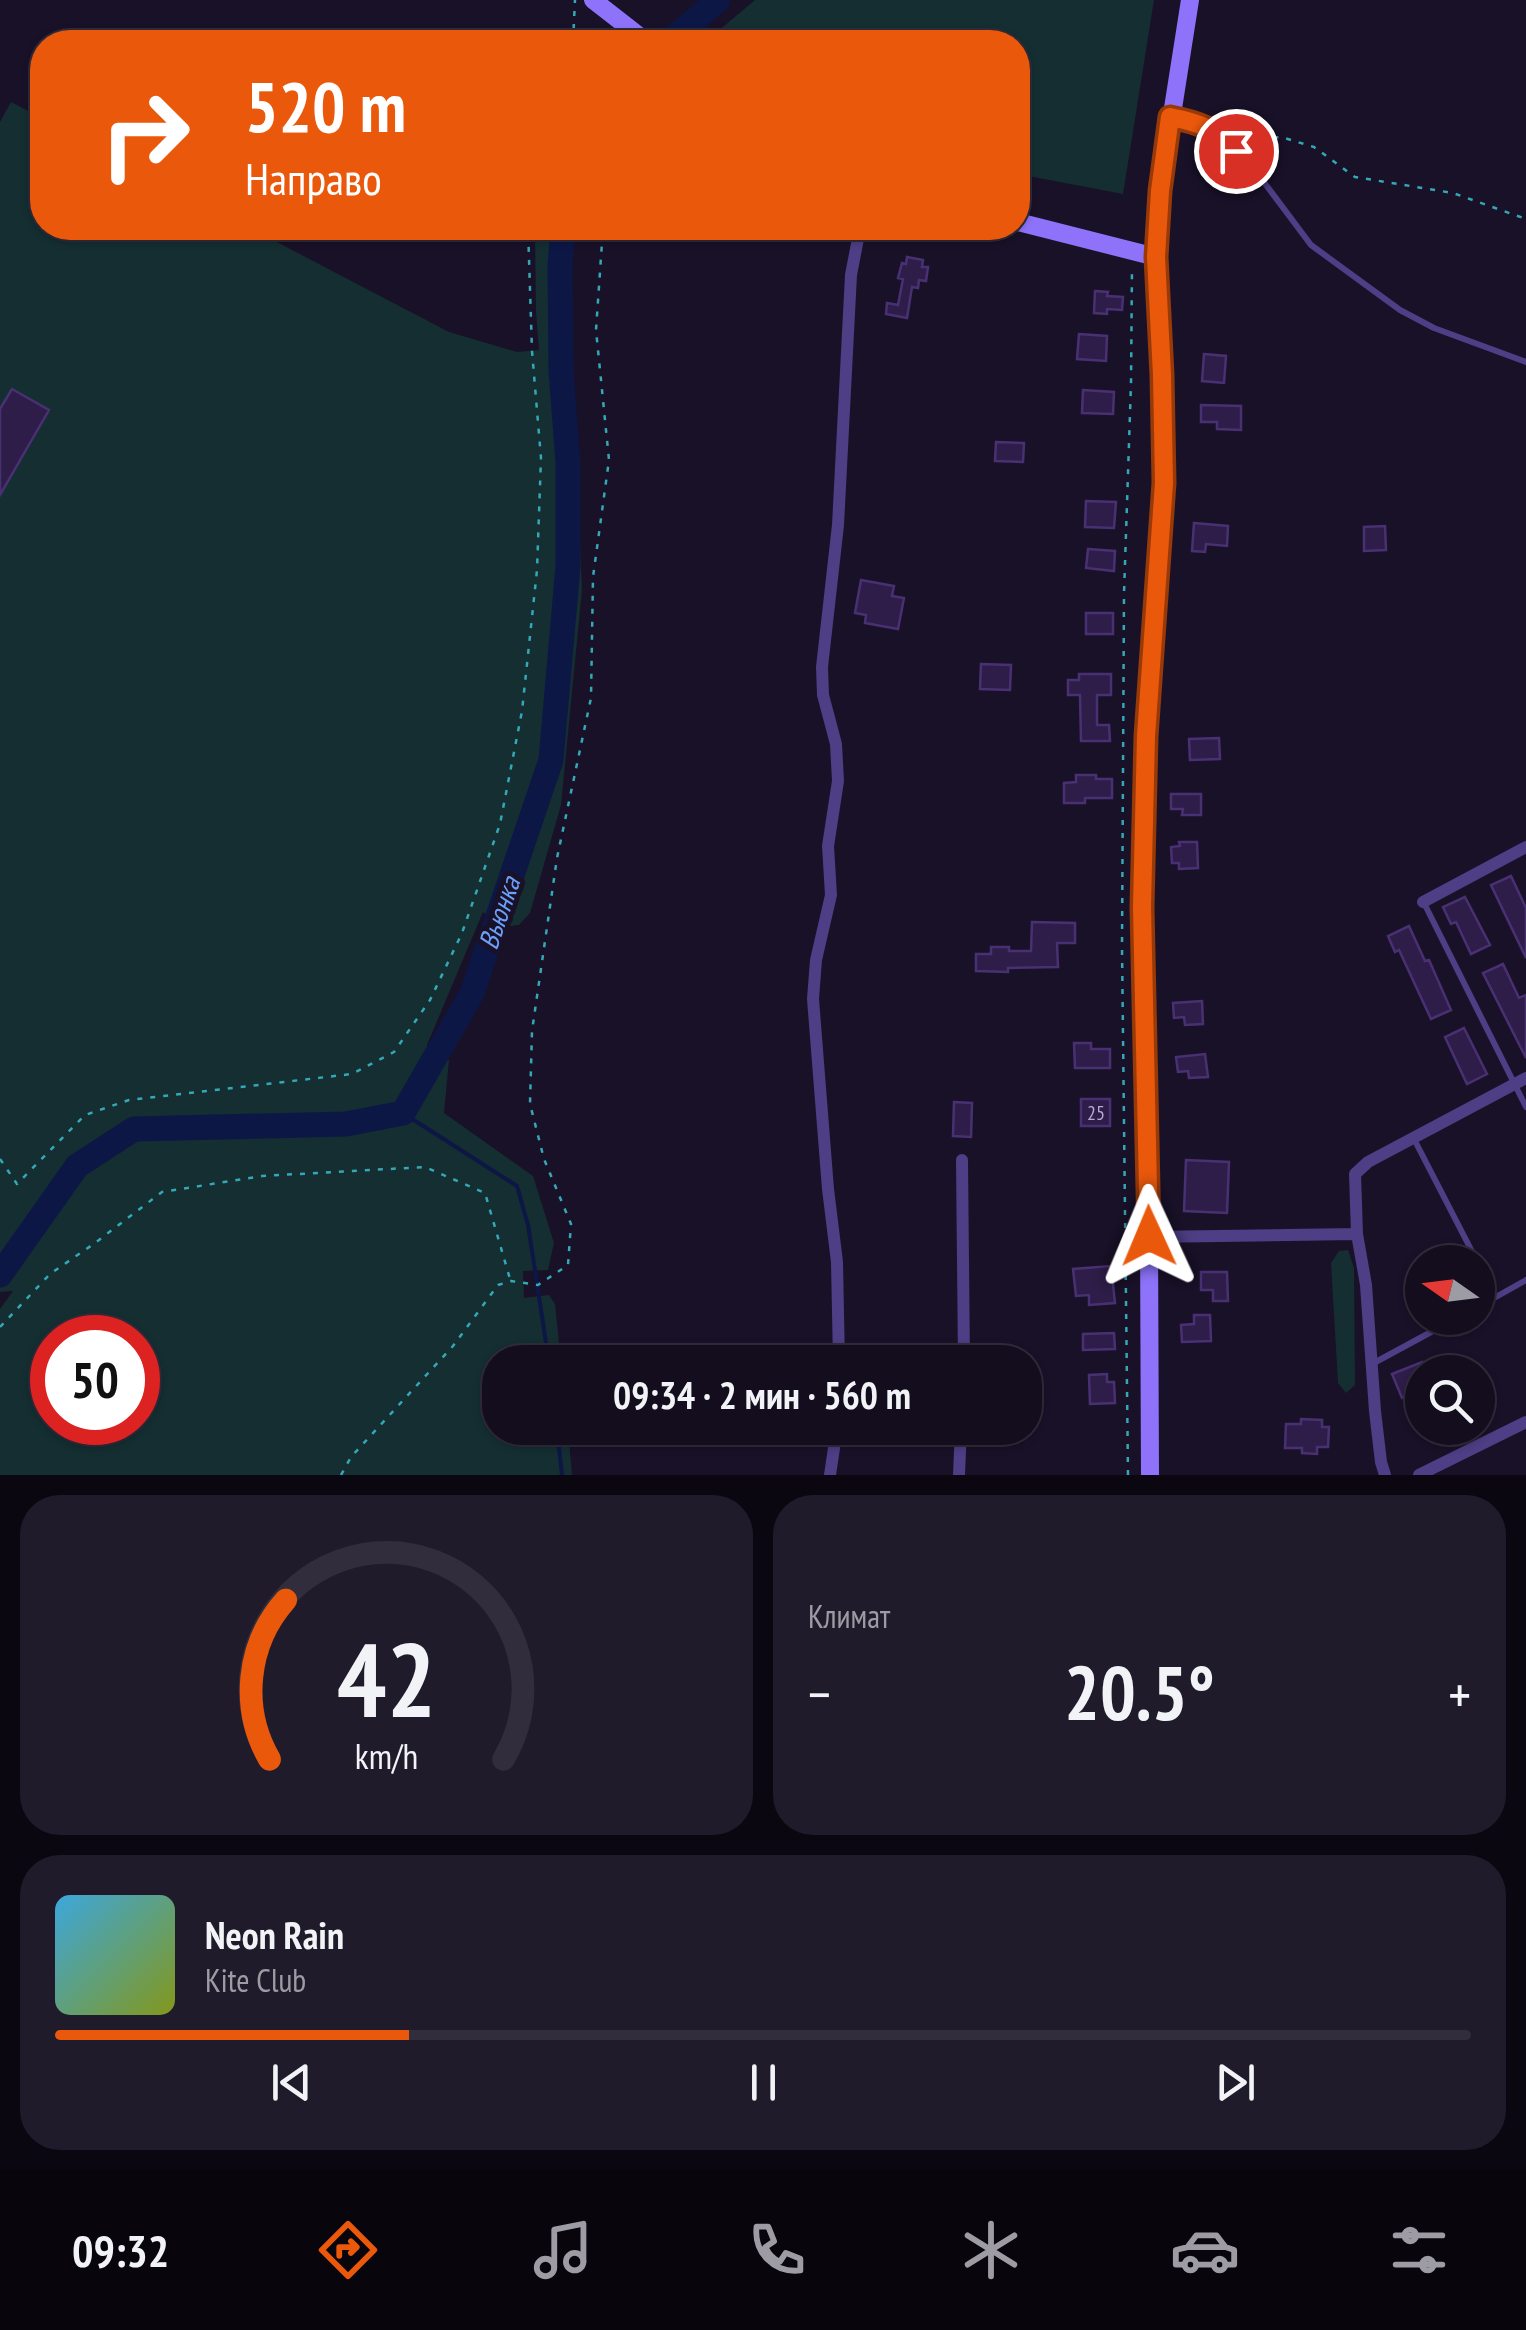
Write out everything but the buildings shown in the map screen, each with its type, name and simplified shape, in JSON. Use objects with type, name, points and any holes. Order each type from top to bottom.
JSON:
[{"type":"main road","points":[[594,0],[633,30]]},
{"type":"main road","points":[[1150,1475],[1142,907],[1146,754],[1164,483],[1156,257],[1160,191],[1190,0]]},
{"type":"main road","points":[[1030,225],[1156,257]]},
{"type":"street","points":[[839,1345],[837,1262],[813,999],[816,960],[831,895],[828,846],[838,781],[836,744],[823,695],[822,667],[838,525],[851,275],[858,240]]},
{"type":"street","points":[[1423,902],[1525,851]]},
{"type":"street","points":[[1385,1475],[1357,1234],[1355,1174],[1368,1162],[1520,1081]]},
{"type":"street","points":[[962,1160],[964,1345]]},
{"type":"street","points":[[1149,1236],[1357,1234]]},
{"type":"street","points":[[1419,1475],[1526,1422]]},
{"type":"street","points":[[830,1475],[834,1445]]},
{"type":"street","points":[[959,1475],[960,1445]]},
{"type":"lane","points":[[1170,117],[1214,130],[1258,172],[1311,244],[1400,310],[1434,328],[1526,362]]},
{"type":"lane","points":[[1423,902],[1520,1081],[1526,1107]]},
{"type":"lane","points":[[1413,1137],[1469,1245]]},
{"type":"lane","points":[[1495,1297],[1526,1280]]},
{"type":"lane","points":[[1372,1364],[1426,1335]]},
{"type":"path","points":[[574,30],[575,0]]},
{"type":"path","points":[[1214,130],[1250,139],[1280,137],[1314,147],[1355,176],[1454,193],[1526,219]]},
{"type":"path","points":[[0,1159],[17,1184],[85,1115],[129,1100],[352,1074],[394,1052],[430,1000],[462,933],[500,824],[522,711],[537,570],[541,458],[528,240]]},
{"type":"path","points":[[341,1475],[350,1457],[452,1346],[498,1285],[511,1281],[538,1286],[568,1265],[571,1224],[544,1159],[530,1104],[530,1086],[532,1031],[557,858],[591,698],[592,577],[609,460],[596,330],[601,240]]},
{"type":"path","points":[[1128,1475],[1122,892],[1132,251]]},
{"type":"path","points":[[0,1327],[50,1274],[162,1192],[262,1176],[425,1167],[485,1192],[511,1281]]},
{"type":"green space","points":[[755,0],[1154,0],[1123,194],[1030,176],[1030,30],[719,30]]},
{"type":"green space","points":[[11,102],[30,112],[30,240],[273,240],[449,332],[517,352],[539,350],[535,240],[572,240],[569,275],[582,590],[561,805],[530,913],[519,925],[502,927],[483,912],[427,1045],[449,1060],[444,1113],[533,1176],[554,1243],[548,1270],[523,1271],[524,1298],[549,1295],[555,1304],[559,1345],[482,1345],[482,1445],[569,1445],[572,1475],[0,1475],[0,1309],[13,1291],[0,1292],[0,122]]},
{"type":"green space","points":[[1348,1250],[1354,1268],[1355,1385],[1346,1393],[1338,1383],[1331,1263],[1339,1251]]},
{"type":"waterway","name":"Вьюнка","points":[[683,30],[718,0]]},
{"type":"waterway","name":"Вьюнка","points":[[0,1275],[77,1166],[134,1129],[346,1124],[403,1113],[472,993],[551,760],[568,566],[568,463],[561,370],[562,240]]},
{"type":"waterway","points":[[403,1113],[517,1186],[528,1225],[546,1345]]},
{"type":"waterway","points":[[559,1445],[562,1475]]},
{"type":"route","points":[[1149,1236],[1142,907],[1146,736],[1164,483],[1156,257],[1170,117],[1214,130],[1236,151]]}]
